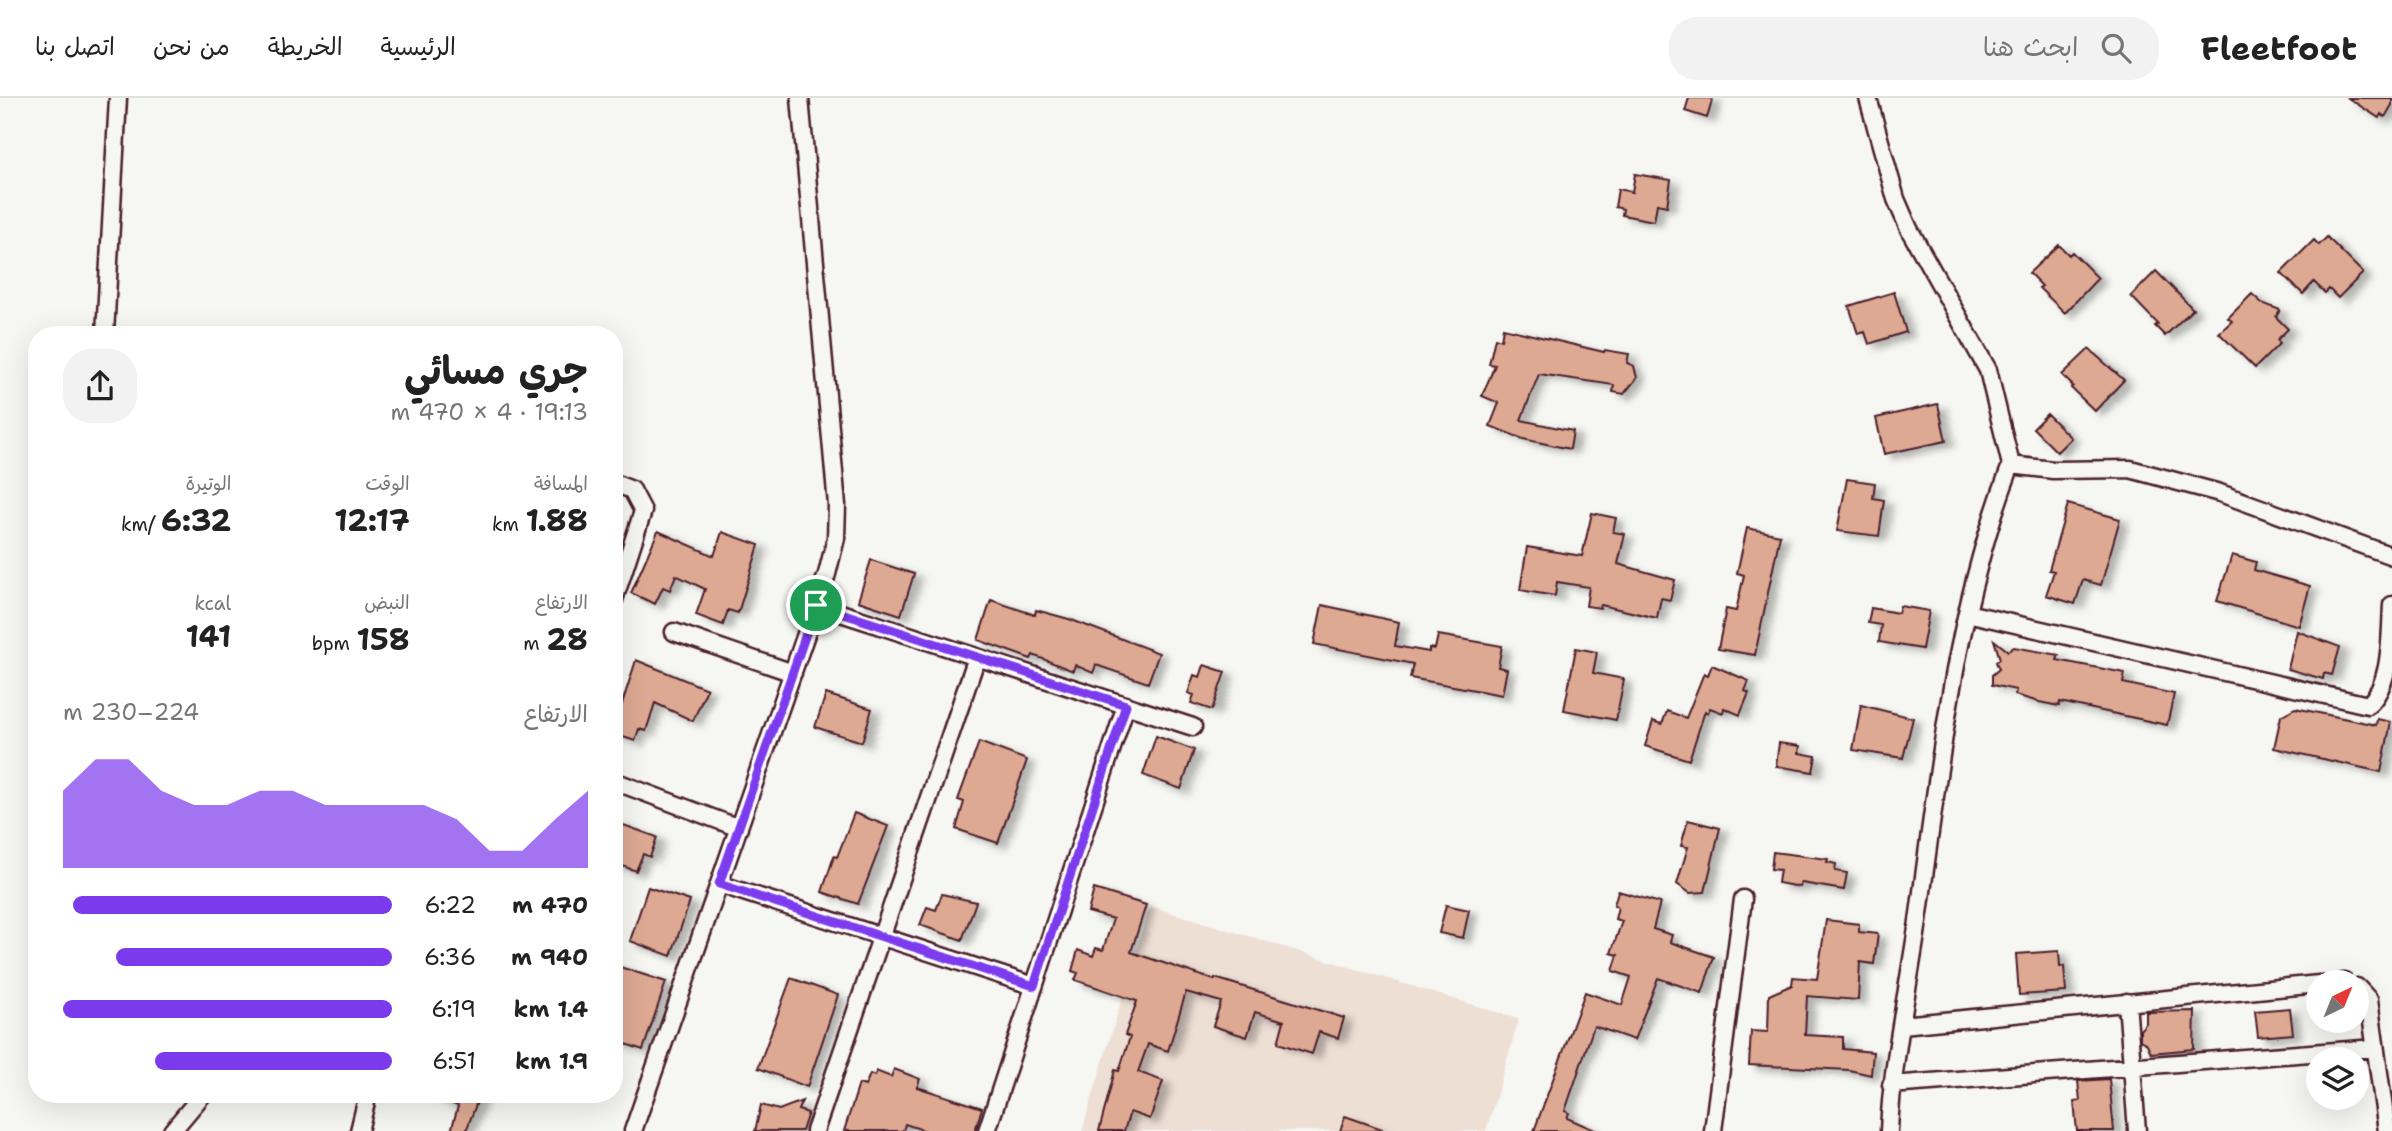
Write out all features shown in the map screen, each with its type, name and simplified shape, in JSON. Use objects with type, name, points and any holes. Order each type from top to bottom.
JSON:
[{"type":"street","points":[[105,326],[118,98]]},
{"type":"street","points":[[633,1131],[832,556],[836,505],[800,98]]},
{"type":"street","points":[[1868,98],[1896,199],[1909,229],[1988,370],[2011,466],[2000,494],[1967,613],[1940,758],[1902,1026],[1891,1085],[1889,1131]]},
{"type":"street","points":[[2011,466],[2053,470],[2130,469],[2220,493],[2392,556]]},
{"type":"street","points":[[623,486],[632,490],[643,511],[623,572]]},
{"type":"street","points":[[816,605],[1194,727]]},
{"type":"street","points":[[1967,613],[2368,705],[2378,698],[2388,676],[2392,605]]},
{"type":"street","points":[[674,632],[793,673]]},
{"type":"street","points":[[815,1131],[977,657]]},
{"type":"street","points":[[987,1131],[1126,705]]},
{"type":"street","points":[[623,784],[739,828]]},
{"type":"street","points":[[719,884],[1034,986]]},
{"type":"street","points":[[1713,1131],[1743,899]]},
{"type":"street","points":[[1902,1026],[2306,985]]},
{"type":"street","points":[[2127,1002],[2137,1131]]},
{"type":"street","points":[[2370,1008],[2387,1131]]},
{"type":"street","points":[[1891,1085],[2375,1048]]},
{"type":"street","points":[[172,1131],[195,1103]]},
{"type":"street","points":[[359,1131],[366,1103]]},
{"type":"shaded area","points":[[1150,906],[1519,1019],[1486,1131],[1082,1131]]},
{"type":"building","points":[[1689,98],[1713,98],[1707,118],[1685,111]]},
{"type":"building","points":[[2348,98],[2392,98],[2392,105],[2385,117],[2381,114],[2379,118]]},
{"type":"building","points":[[1635,174],[1671,180],[1667,206],[1657,204],[1654,221],[1622,215],[1623,209],[1615,207],[1618,189],[1632,192]]},
{"type":"building","points":[[2327,237],[2363,273],[2338,298],[2329,289],[2325,293],[2314,282],[2303,294],[2281,273],[2314,240],[2319,245]]},
{"type":"building","points":[[2059,245],[2069,255],[2072,252],[2098,278],[2065,313],[2039,288],[2042,286],[2029,273]]},
{"type":"building","points":[[2156,271],[2193,309],[2165,336],[2155,326],[2158,324],[2131,296]]},
{"type":"building","points":[[1894,292],[1906,332],[1869,344],[1865,332],[1858,334],[1849,306]]},
{"type":"building","points":[[2252,294],[2262,303],[2280,310],[2276,317],[2288,329],[2277,340],[2280,343],[2255,368],[2219,333],[2232,321],[2228,318]]},
{"type":"building","points":[[1503,328],[1604,352],[1629,354],[1627,363],[1634,366],[1637,378],[1624,394],[1613,392],[1614,385],[1539,374],[1521,420],[1573,431],[1570,449],[1523,439],[1490,426],[1499,403],[1482,396],[1495,365],[1489,364],[1495,338],[1501,340]]},
{"type":"building","points":[[2089,349],[2124,380],[2095,411],[2071,388],[2073,386],[2062,375]]},
{"type":"building","points":[[1938,404],[1946,441],[1884,454],[1876,418]]},
{"type":"building","points":[[2047,414],[2071,438],[2057,452],[2033,428]]},
{"type":"building","points":[[1847,479],[1875,483],[1873,498],[1884,500],[1879,536],[1837,531]]},
{"type":"building","points":[[2068,504],[2120,519],[2101,585],[2083,580],[2075,604],[2046,595],[2054,571],[2049,570]]},
{"type":"building","points":[[1592,513],[1616,518],[1613,532],[1625,534],[1618,564],[1675,580],[1670,600],[1661,598],[1657,618],[1601,605],[1600,608],[1586,606],[1589,587],[1557,582],[1555,596],[1520,590],[1527,547],[1582,556]]},
{"type":"building","points":[[1747,528],[1780,535],[1755,655],[1718,649],[1726,609],[1736,611],[1744,575],[1737,573]]},
{"type":"building","points":[[658,531],[714,556],[722,532],[759,545],[738,613],[728,610],[723,625],[696,615],[705,589],[676,575],[670,590],[663,587],[655,604],[631,593]]},
{"type":"building","points":[[2232,555],[2256,562],[2254,570],[2310,586],[2299,626],[2217,601]]},
{"type":"building","points":[[871,560],[914,574],[901,615],[858,601]]},
{"type":"building","points":[[991,600],[1035,615],[1036,610],[1069,619],[1159,653],[1148,683],[1096,665],[1093,673],[1075,665],[1073,671],[1033,655],[1031,659],[978,640]]},
{"type":"building","points":[[1322,605],[1399,622],[1395,646],[1429,652],[1429,648],[1435,649],[1438,635],[1502,646],[1498,667],[1507,669],[1502,695],[1410,678],[1413,664],[1314,644]]},
{"type":"building","points":[[1900,606],[1929,611],[1922,649],[1879,642],[1881,625],[1868,623],[1871,608],[1898,613]]},
{"type":"building","points":[[2297,631],[2340,647],[2332,675],[2324,673],[2323,679],[2288,669]]},
{"type":"building","points":[[1994,640],[2008,651],[2014,647],[2059,655],[2057,660],[2125,673],[2123,683],[2174,694],[2167,725],[2060,702],[2059,706],[2039,702],[2015,695],[2016,690],[1992,685],[1992,675],[1999,669],[1996,662],[2000,659]]},
{"type":"building","points":[[1576,648],[1597,652],[1593,673],[1624,679],[1616,720],[1564,710]]},
{"type":"building","points":[[636,660],[707,689],[693,721],[655,703],[646,731],[639,729],[635,741],[623,737],[623,701]]},
{"type":"building","points":[[1204,665],[1225,672],[1212,710],[1191,703],[1194,695],[1188,693],[1194,675],[1200,677]]},
{"type":"building","points":[[1712,665],[1749,681],[1745,691],[1749,693],[1740,715],[1724,708],[1723,713],[1710,708],[1708,713],[1705,711],[1689,760],[1645,746],[1653,721],[1662,724],[1667,711],[1686,718],[1704,673],[1708,675]]},
{"type":"building","points":[[826,694],[872,709],[862,742],[815,727]]},
{"type":"building","points":[[1861,705],[1913,718],[1903,758],[1853,750]]},
{"type":"building","points":[[2295,708],[2376,725],[2377,719],[2391,722],[2381,772],[2274,748],[2281,716]]},
{"type":"building","points":[[1156,736],[1194,750],[1181,789],[1143,775]]},
{"type":"building","points":[[979,742],[1027,760],[998,843],[956,829],[964,802],[958,800]]},
{"type":"building","points":[[1779,743],[1800,746],[1799,753],[1816,756],[1813,772],[1776,766]]},
{"type":"building","points":[[854,813],[888,826],[858,904],[822,892],[834,856],[837,857]]},
{"type":"building","points":[[1688,820],[1720,828],[1705,892],[1690,893],[1677,884],[1688,847],[1681,846]]},
{"type":"building","points":[[623,825],[657,837],[650,857],[643,854],[636,871],[623,866]]},
{"type":"building","points":[[1773,852],[1828,859],[1827,862],[1836,864],[1835,871],[1847,873],[1844,890],[1801,883],[1800,887],[1778,883],[1780,870],[1771,869]]},
{"type":"building","points":[[648,887],[690,901],[671,956],[630,941]]},
{"type":"building","points":[[1094,889],[1146,905],[1131,952],[1214,980],[1215,978],[1344,1018],[1338,1038],[1319,1032],[1312,1054],[1278,1043],[1284,1021],[1255,1012],[1247,1037],[1213,1026],[1221,1002],[1186,992],[1168,1051],[1148,1044],[1138,1072],[1163,1081],[1150,1119],[1130,1112],[1124,1131],[1099,1131],[1115,1070],[1119,1071],[1130,1037],[1125,1035],[1137,1001],[1075,980],[1078,973],[1072,971],[1078,950],[1093,956],[1096,948],[1103,950],[1113,919],[1088,912]]},
{"type":"building","points":[[1618,891],[1660,903],[1653,929],[1672,935],[1670,942],[1714,957],[1702,993],[1658,978],[1634,1040],[1594,1026],[1565,1111],[1569,1113],[1567,1118],[1597,1131],[1534,1131],[1585,992],[1622,1005],[1631,977],[1613,971],[1618,955],[1611,953],[1622,921],[1615,919],[1618,907],[1614,905]]},
{"type":"building","points":[[942,894],[976,902],[962,940],[920,925],[927,907],[936,910]]},
{"type":"building","points":[[1446,905],[1469,910],[1463,938],[1439,933]]},
{"type":"building","points":[[1826,920],[1859,924],[1859,932],[1878,934],[1874,964],[1860,962],[1858,1000],[1807,996],[1805,1035],[1843,1037],[1843,1049],[1873,1052],[1871,1075],[1849,1070],[1749,1065],[1751,1031],[1768,1032],[1769,995],[1792,985],[1793,977],[1817,979]]},
{"type":"building","points":[[2059,951],[2060,967],[2064,966],[2066,992],[2019,995],[2016,954]]},
{"type":"building","points":[[623,968],[666,982],[643,1050],[623,1043]]},
{"type":"building","points":[[791,978],[838,995],[807,1087],[758,1068]]},
{"type":"building","points":[[2290,1008],[2293,1034],[2258,1037],[2255,1011]]},
{"type":"building","points":[[2195,1011],[2194,1049],[2151,1053],[2147,1044],[2140,1040],[2140,1030],[2146,1023],[2146,1012]]},
{"type":"building","points":[[894,1069],[920,1079],[917,1087],[982,1108],[975,1131],[926,1131],[905,1124],[903,1131],[844,1131],[859,1084],[865,1086],[870,1074],[875,1076],[876,1071],[891,1077]]},
{"type":"building","points":[[2109,1079],[2114,1131],[2077,1131],[2074,1102],[2080,1101],[2078,1081]]},
{"type":"building","points":[[802,1101],[798,1110],[808,1113],[802,1131],[755,1131],[761,1105],[779,1110]]},
{"type":"building","points":[[450,1103],[477,1103],[466,1131],[451,1131],[458,1106]]},
{"type":"building","points":[[1345,1116],[1382,1129],[1382,1131],[1340,1131]]},
{"type":"route","points":[[816,605],[1126,705],[1034,986],[719,884],[816,605]]}]
